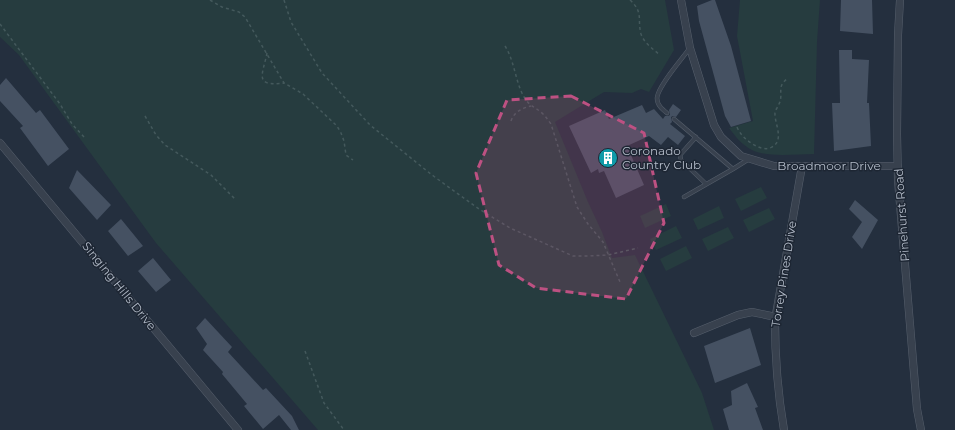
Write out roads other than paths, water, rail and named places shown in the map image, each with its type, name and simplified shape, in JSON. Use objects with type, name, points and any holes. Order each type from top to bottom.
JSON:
[{"type":"street","name":"Broadmoor Drive","points":[[681,0],[690,48],[714,125],[724,141],[741,156],[774,166],[898,166]]},
{"type":"street","name":"Pinehurst Road","points":[[900,0],[898,42],[898,166],[916,401],[921,430]]},
{"type":"street","name":"Singing Hills Drive","points":[[0,143],[238,430]]},
{"type":"street","name":"Torrey Pines Drive","points":[[784,430],[781,414],[775,334],[776,317],[802,166]]},
{"type":"street","points":[[694,333],[738,315],[752,312],[776,317]]},
{"type":"lane","points":[[667,113],[659,107],[657,98],[660,89],[690,48]]},
{"type":"lane","points":[[674,119],[733,170]]},
{"type":"lane","points":[[696,137],[680,155],[681,160],[706,184]]},
{"type":"lane","points":[[684,197],[733,170],[749,159]]},
{"type":"place","name":"Coronado Country Club","points":[[608,158]]}]
